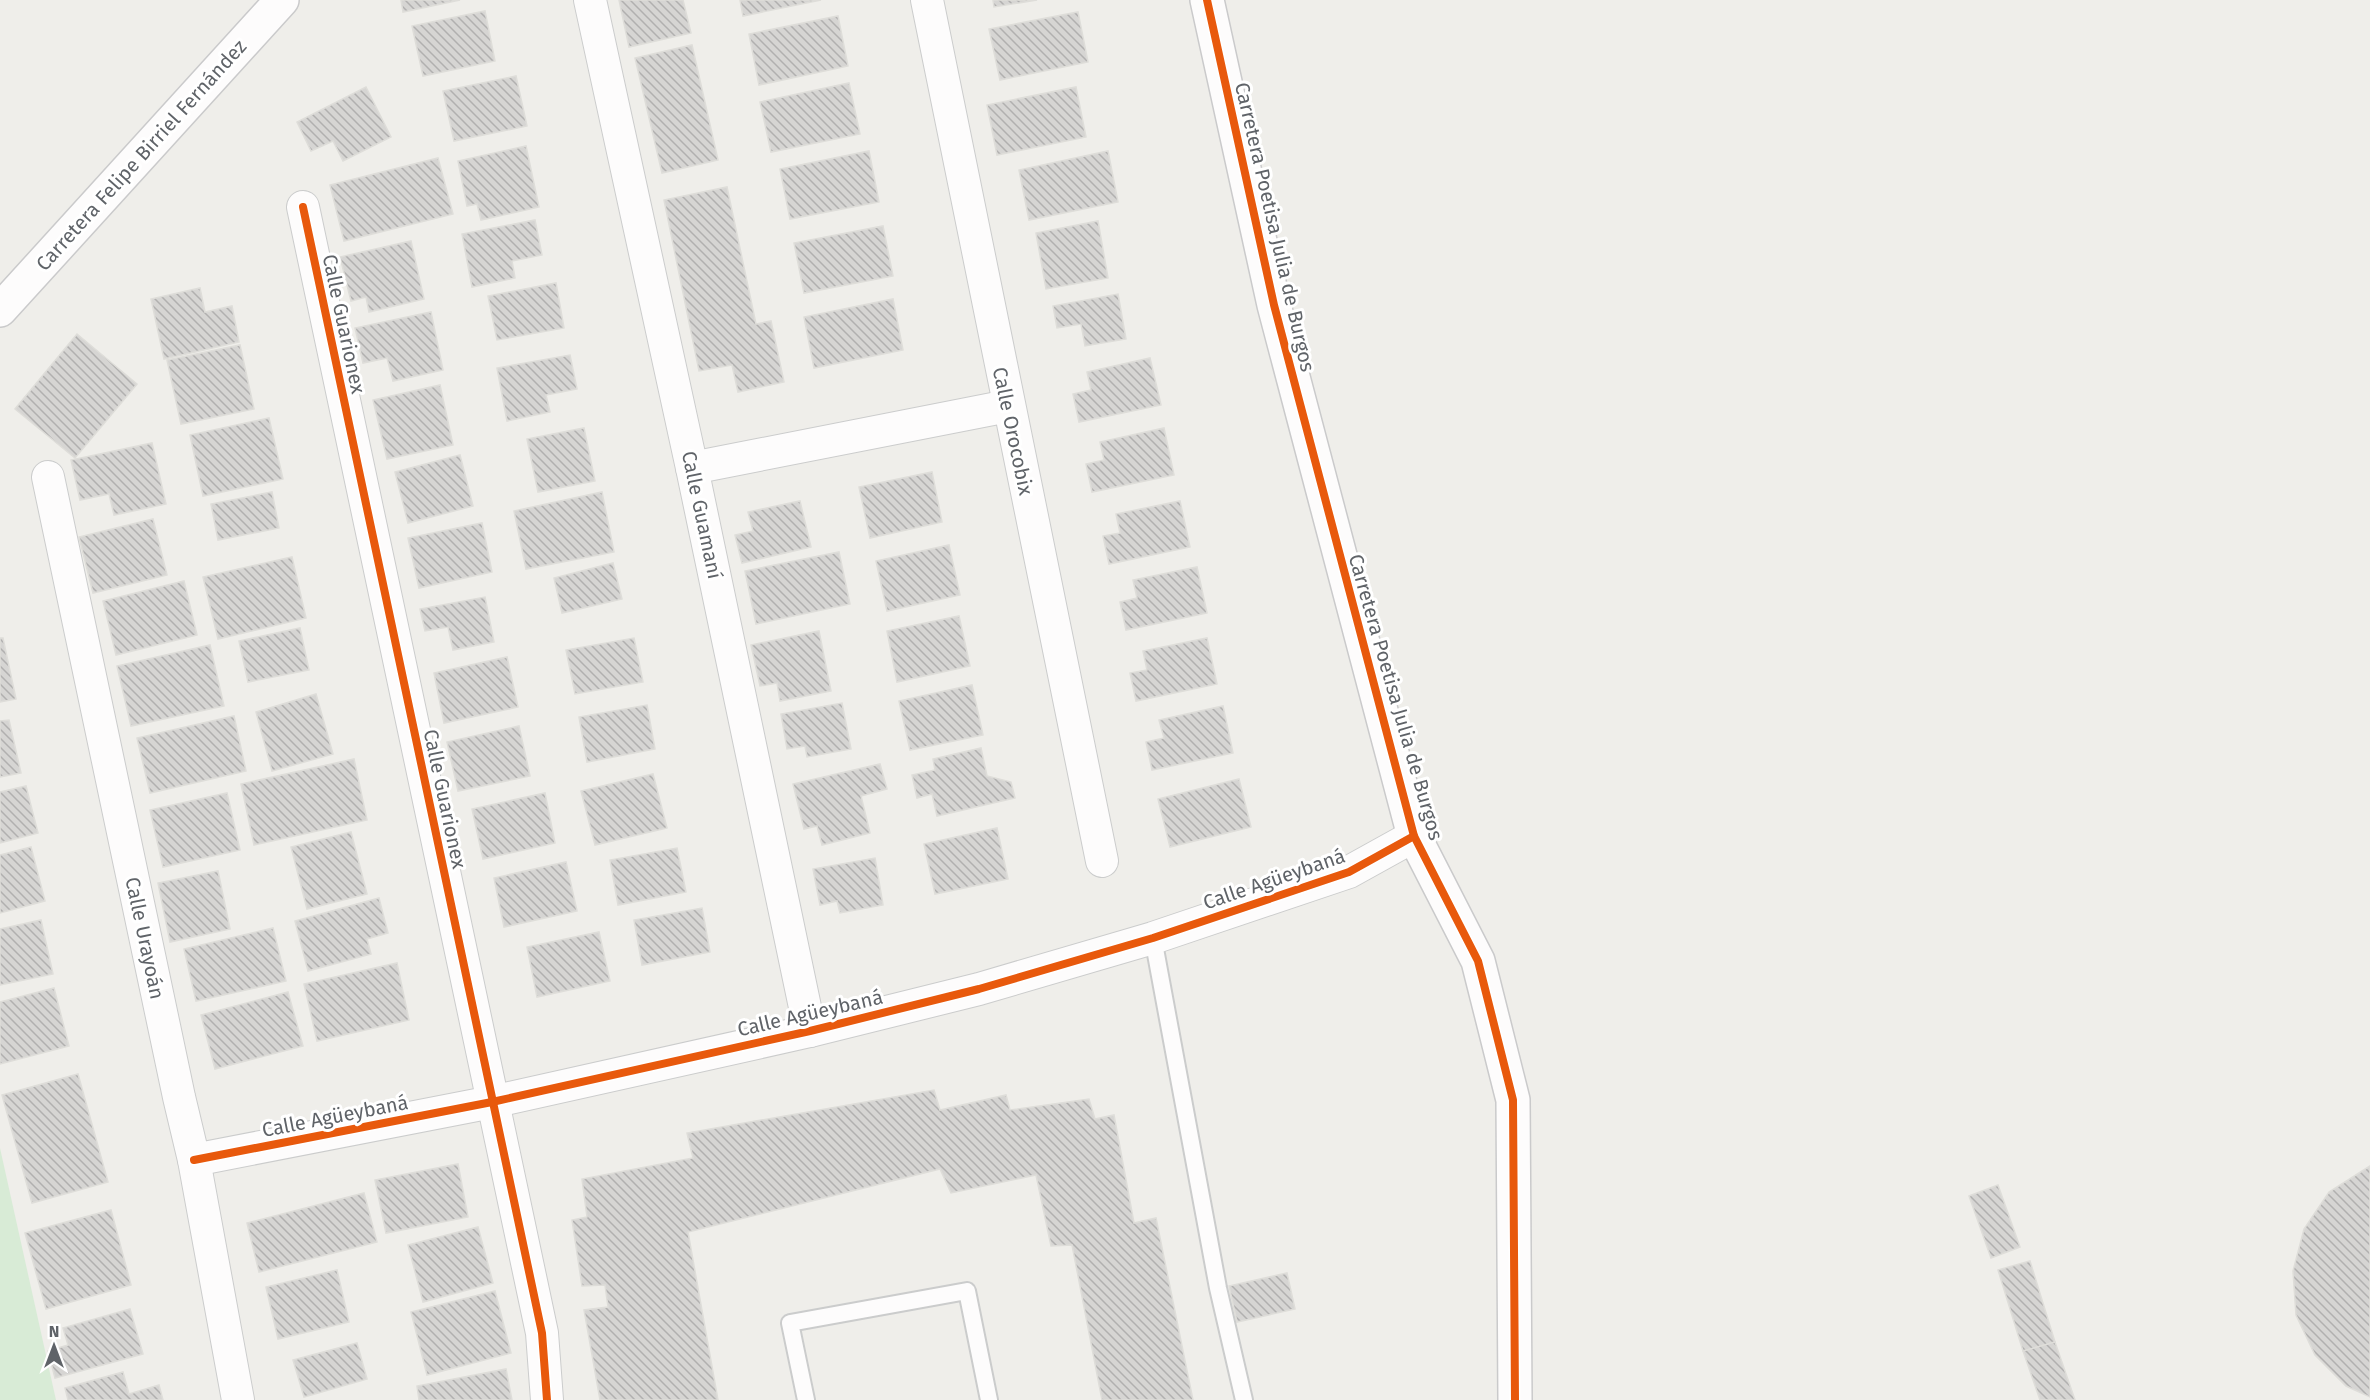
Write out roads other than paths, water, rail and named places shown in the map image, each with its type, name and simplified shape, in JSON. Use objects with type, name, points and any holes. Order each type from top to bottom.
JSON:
[{"type":"street","name":"Carretera Felipe Birriel Fernández","points":[[0,310],[282,0]]},
{"type":"street","name":"Calle Guamaní","points":[[590,0],[692,468],[810,1031]]},
{"type":"street","name":"Calle Orocobix","points":[[927,0],[1102,861]]},
{"type":"street","name":"Carretera Poetisa Julia de Burgos","points":[[1208,0],[1274,305],[1414,836],[1478,961],[1513,1100],[1515,1400]]},
{"type":"street","name":"Calle Guarionex","points":[[303,207],[542,1333],[547,1400]]},
{"type":"street","points":[[692,468],[1008,405]]},
{"type":"street","name":"Calle Urayoán","points":[[48,477],[176,1086],[194,1160],[238,1400]]},
{"type":"street","name":"Calle Agüeybaná","points":[[194,1160],[492,1102],[810,1031],[979,989],[1153,938],[1349,872],[1414,836]]},
{"type":"lane","points":[[1153,938],[1218,1288],[1244,1400]]},
{"type":"lane","points":[[806,1400],[790,1323],[967,1291],[988,1400]]}]
